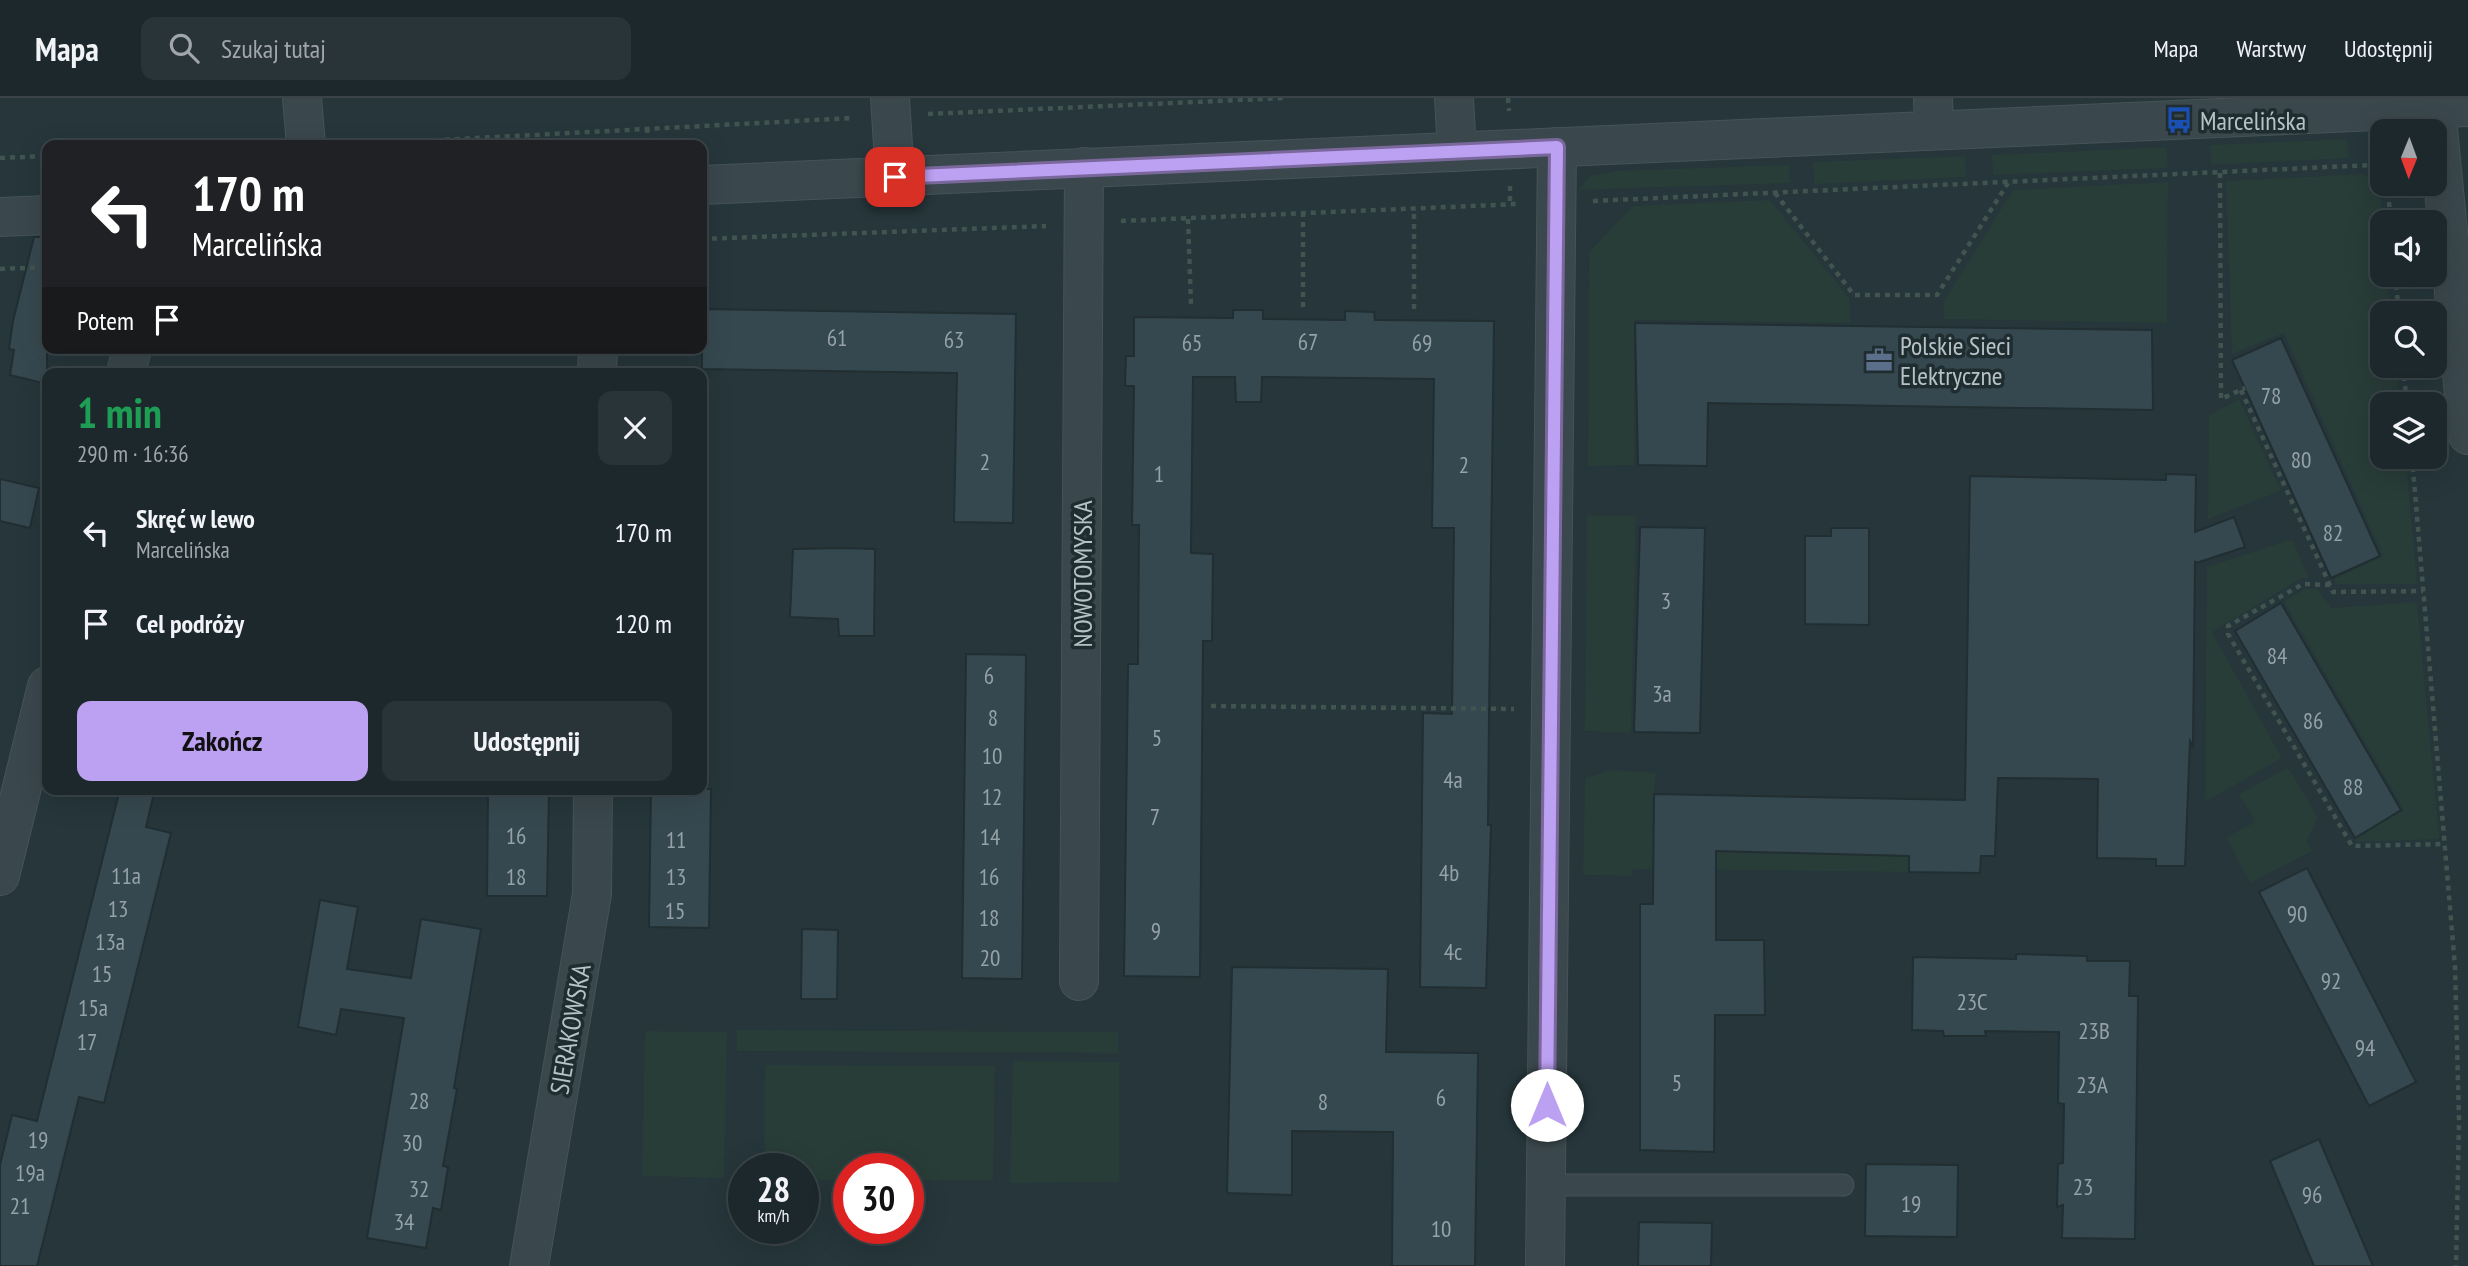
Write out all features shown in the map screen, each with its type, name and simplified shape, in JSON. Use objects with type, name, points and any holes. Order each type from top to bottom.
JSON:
[{"type":"street","points":[[302,98],[306,140]]},
{"type":"street","points":[[1454,98],[1457,152]]},
{"type":"street","points":[[707,185],[1557,147],[1934,114],[2446,105],[2468,435]]},
{"type":"street","points":[[891,107],[895,177]]},
{"type":"street","points":[[1545,1266],[1557,147]]},
{"type":"street","name":"NOWOTOMYSKA","points":[[1079,981],[1084,167]]},
{"type":"street","points":[[0,217],[42,215]]},
{"type":"street","points":[[0,876],[42,707]]},
{"type":"street","name":"SIERAKOWSKA","points":[[529,1266],[592,894],[593,795]]},
{"type":"lane","points":[[1546,1185],[1843,1185]]},
{"type":"path","points":[[432,140],[647,128],[891,107],[1284,98]]},
{"type":"path","points":[[647,128],[648,140]]},
{"type":"path","points":[[0,158],[42,156]]},
{"type":"path","points":[[2220,173],[2221,399],[2243,389],[2333,592],[2423,591]]},
{"type":"path","points":[[1775,193],[1854,295],[1937,295],[2009,183]]},
{"type":"path","points":[[1414,309],[1415,209]]},
{"type":"path","points":[[1303,214],[1303,307]]},
{"type":"path","points":[[1188,219],[1191,305]]},
{"type":"path","points":[[0,269],[42,267]]},
{"type":"path","points":[[2413,469],[2455,980],[2459,1121],[2456,1266]]},
{"type":"path","points":[[2330,584],[2303,584],[2228,626],[2228,634],[2352,846],[2445,844]]},
{"type":"path","points":[[1211,706],[1550,710]]},
{"type":"green space","points":[[2348,139],[2349,158],[2211,165],[2210,145]]},
{"type":"green space","points":[[2167,147],[2168,168],[1993,175],[1992,155]]},
{"type":"green space","points":[[1965,156],[1966,177],[1814,184],[1813,162]]},
{"type":"green space","points":[[1789,165],[1790,183],[1578,190],[1590,176],[1614,171]]},
{"type":"green space","points":[[2361,174],[2370,178],[2370,196],[2379,196],[2381,210],[2370,210],[2370,287],[2388,287],[2390,301],[2370,301],[2370,378],[2397,378],[2399,392],[2370,392],[2370,469],[2407,471],[2417,584],[2335,584],[2334,579],[2383,556],[2284,333],[2232,354],[2226,181]]},
{"type":"green space","points":[[2168,182],[2167,323],[1944,319],[1944,301],[2013,190]]},
{"type":"green space","points":[[1770,200],[1850,299],[1851,323],[1634,320],[1634,465],[1588,466],[1589,252],[1633,206]]},
{"type":"green space","points":[[2239,399],[2281,491],[2208,519],[2209,415]]},
{"type":"green space","points":[[1587,515],[1636,516],[1631,733],[1585,731]]},
{"type":"green space","points":[[2293,541],[2309,579],[2302,578],[2212,632],[2282,758],[2205,802],[2207,567]]},
{"type":"green space","points":[[2304,589],[2318,589],[2331,608],[2417,602],[2439,839],[2356,842],[2355,839],[2404,810],[2284,602]]},
{"type":"green space","points":[[2285,769],[2290,770],[2318,817],[2307,841],[2312,851],[2250,883],[2226,837],[2255,822],[2239,794]]},
{"type":"green space","points":[[1612,770],[1656,773],[1654,794],[1676,850],[1909,856],[1909,872],[1633,869],[1632,876],[1583,875],[1585,778]]},
{"type":"green space","points":[[737,1030],[1118,1032],[1118,1053],[737,1051]]},
{"type":"green space","points":[[645,1031],[727,1032],[724,1178],[642,1176]]},
{"type":"green space","points":[[1013,1061],[1119,1062],[1119,1182],[1010,1183]]},
{"type":"green space","points":[[765,1065],[995,1066],[993,1180],[924,1180],[924,1153],[833,1153],[833,1180],[819,1180],[819,1153],[764,1153]]},
{"type":"building","points":[[34,237],[42,237],[42,354],[47,354],[47,368],[42,368],[42,383],[10,375],[14,350],[9,349],[13,321]]},
{"type":"building","points":[[707,309],[1016,314],[1013,523],[954,522],[957,373],[702,368],[702,354],[707,354]]},
{"type":"building","points":[[1233,310],[1263,310],[1263,319],[1345,320],[1345,311],[1374,312],[1375,320],[1494,321],[1488,825],[1491,825],[1486,988],[1420,987],[1423,713],[1452,714],[1454,528],[1432,528],[1434,379],[1262,377],[1261,402],[1236,402],[1235,377],[1193,377],[1191,553],[1213,554],[1212,641],[1203,641],[1200,977],[1124,976],[1128,664],[1138,664],[1139,525],[1132,525],[1134,386],[1125,386],[1126,356],[1134,356],[1134,317],[1233,318]]},
{"type":"building","points":[[1635,323],[2152,330],[2153,410],[1708,403],[1707,466],[1638,465]]},
{"type":"building","points":[[2281,338],[2380,556],[2331,578],[2232,360]]},
{"type":"building","points":[[2166,474],[2196,475],[2195,532],[2234,517],[2245,547],[2196,563],[2195,561],[2193,746],[2190,741],[2185,866],[2156,866],[2156,859],[2097,858],[2098,779],[1998,778],[1995,856],[1981,856],[1980,873],[1909,872],[1909,856],[1716,851],[1716,940],[1764,940],[1765,1015],[1715,1015],[1714,1152],[1640,1150],[1640,904],[1653,904],[1654,794],[1965,800],[1970,476],[2166,480]]},
{"type":"building","points":[[0,479],[39,488],[30,528],[0,521]]},
{"type":"building","points":[[1640,527],[1705,528],[1700,733],[1634,732]]},
{"type":"building","points":[[1831,528],[1869,528],[1869,625],[1805,624],[1805,536],[1831,536]]},
{"type":"building","points":[[793,549],[875,549],[874,636],[839,636],[838,619],[790,617]]},
{"type":"building","points":[[2281,603],[2401,810],[2355,838],[2235,631]]},
{"type":"building","points":[[966,654],[1026,655],[1022,979],[962,978]]},
{"type":"building","points":[[707,789],[711,789],[709,928],[649,927],[651,795],[707,795]]},
{"type":"building","points":[[118,795],[154,795],[146,827],[171,833],[104,1103],[79,1097],[37,1266],[0,1266],[0,1165],[12,1115],[37,1121]]},
{"type":"building","points":[[488,795],[549,795],[547,896],[487,896]]},
{"type":"building","points":[[2307,868],[2416,1082],[2369,1106],[2259,892]]},
{"type":"building","points":[[320,900],[358,907],[347,969],[411,978],[421,919],[481,929],[454,1088],[457,1089],[443,1166],[448,1167],[441,1210],[433,1208],[426,1248],[367,1238],[404,1018],[341,1009],[336,1035],[298,1027]]},
{"type":"building","points":[[802,929],[838,930],[837,999],[801,999]]},
{"type":"building","points":[[2016,954],[2087,956],[2087,961],[2130,961],[2129,996],[2138,996],[2135,1239],[2062,1238],[2063,1205],[2057,1207],[2058,1164],[2063,1163],[2064,1104],[2058,1103],[2059,1032],[1985,1031],[1986,1036],[1944,1036],[1943,1031],[1912,1030],[1913,957],[2016,959]]},
{"type":"building","points":[[1232,967],[1388,969],[1386,1052],[1478,1053],[1475,1266],[1392,1266],[1393,1132],[1292,1131],[1292,1195],[1227,1193]]},
{"type":"building","points":[[2319,1139],[2373,1266],[2314,1266],[2270,1161]]},
{"type":"building","points":[[1866,1164],[1958,1165],[1957,1237],[1865,1236]]},
{"type":"building","points":[[1639,1222],[1712,1223],[1711,1266],[1638,1266]]},
{"type":"place","name":"Marcelińska","points":[[2179,120]]},
{"type":"place","name":"Polskie Sieci Elektryczne","points":[[1879,360]]},
{"type":"route","points":[[895,177],[1557,147],[1547,1105]]}]
